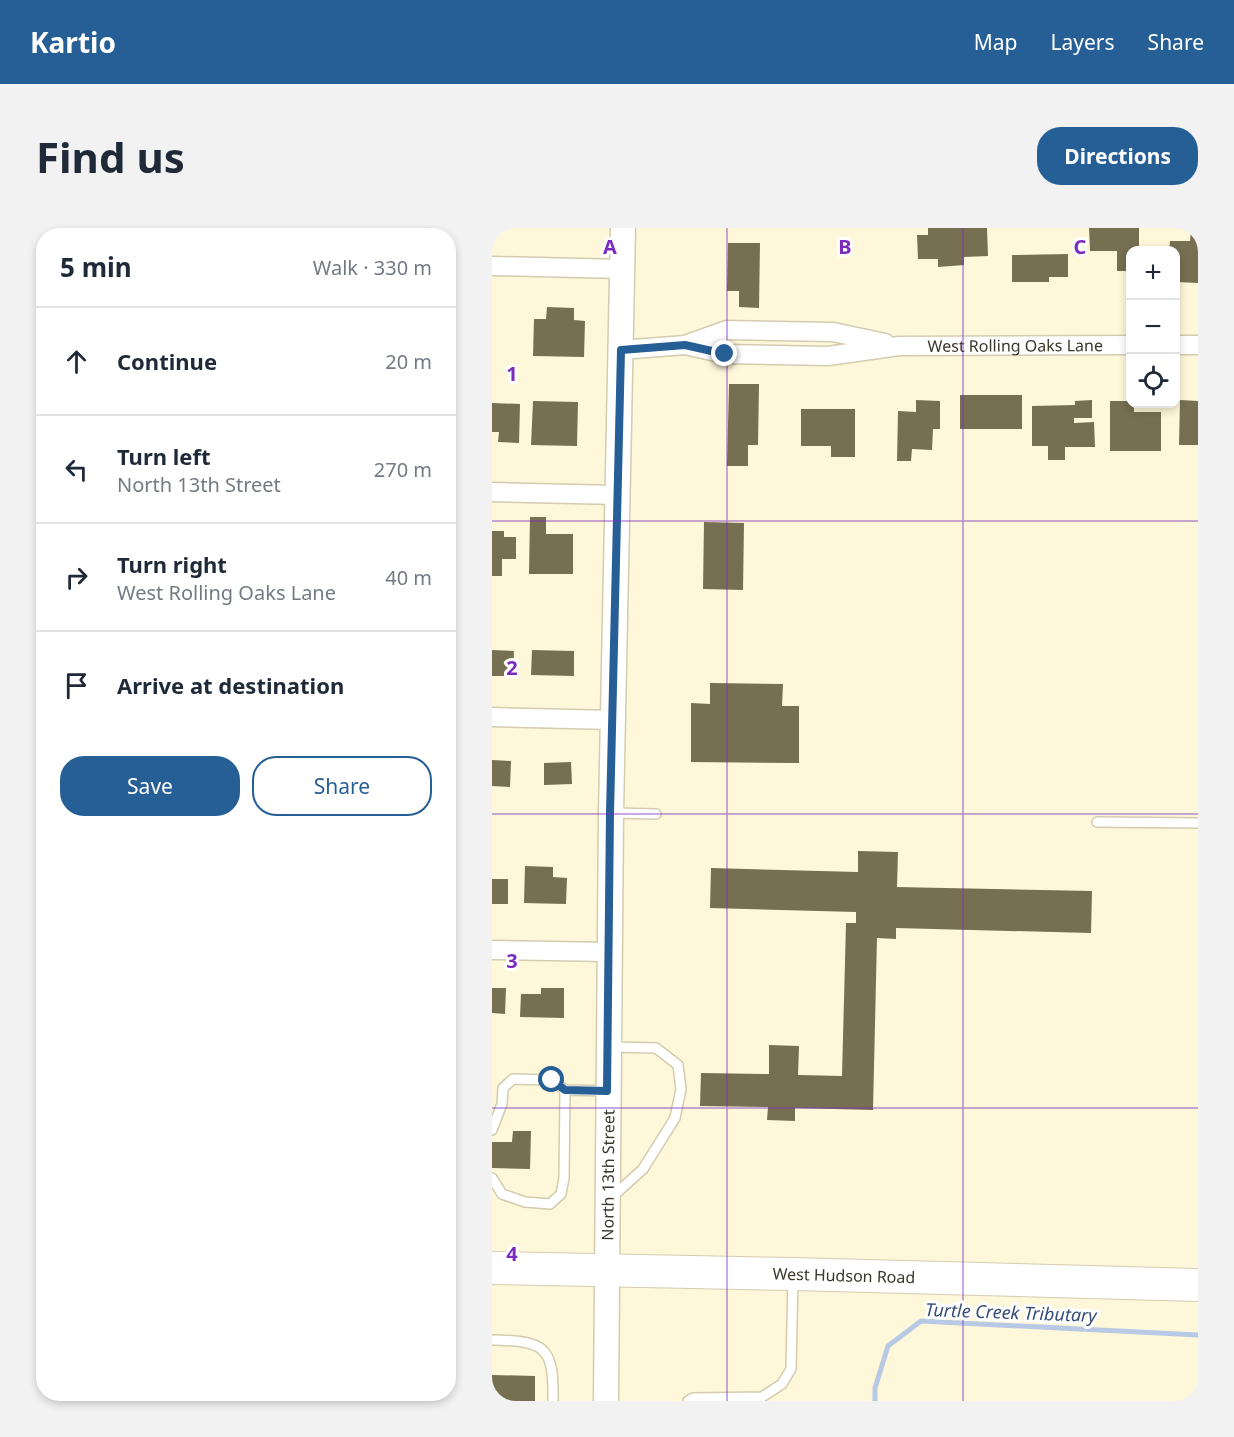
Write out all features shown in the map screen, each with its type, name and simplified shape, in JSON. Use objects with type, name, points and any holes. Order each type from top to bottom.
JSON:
[{"type":"highway","name":"West Hudson Road","points":[[492,1268],[1198,1285]]},
{"type":"street","name":"North 13th Street","points":[[606,1401],[610,813],[623,228]]},
{"type":"street","points":[[492,266],[621,269]]},
{"type":"street","name":"West Rolling Oaks Lane","points":[[621,350],[685,345],[727,330],[833,332],[899,346]]},
{"type":"street","name":"West Rolling Oaks Lane","points":[[685,345],[725,354],[828,356],[899,346],[1126,345]]},
{"type":"street","points":[[1180,345],[1198,345]]},
{"type":"street","points":[[492,492],[617,495]]},
{"type":"street","points":[[492,717],[613,720]]},
{"type":"street","points":[[492,950],[609,952]]},
{"type":"lane","points":[[610,813],[656,814]]},
{"type":"lane","points":[[1097,822],[1198,823]]},
{"type":"lane","points":[[608,1047],[656,1048],[678,1065],[681,1089],[675,1118],[643,1169],[608,1201]]},
{"type":"lane","points":[[492,1130],[502,1104],[503,1088],[513,1079],[552,1080],[565,1090],[607,1091]]},
{"type":"lane","points":[[492,1178],[502,1194],[525,1202],[550,1204],[561,1194],[564,1179],[565,1090]]},
{"type":"lane","points":[[688,1401],[693,1398],[762,1397],[782,1384],[791,1369],[793,1274]]},
{"type":"lane","points":[[492,1340],[530,1342],[546,1355],[553,1373],[553,1401]]},
{"type":"building","points":[[928,228],[987,228],[988,256],[964,257],[964,265],[938,267],[938,259],[918,259],[917,235],[928,235]]},
{"type":"building","points":[[1089,228],[1139,228],[1139,246],[1126,246],[1126,271],[1117,271],[1117,251],[1090,251]]},
{"type":"building","points":[[1191,230],[1198,230],[1198,283],[1180,282],[1180,246],[1169,246],[1170,241],[1190,241]]},
{"type":"building","points":[[728,243],[760,243],[759,308],[739,307],[739,291],[727,291]]},
{"type":"building","points":[[1068,254],[1068,277],[1049,277],[1049,282],[1012,282],[1012,255]]},
{"type":"building","points":[[547,307],[574,308],[574,320],[585,321],[584,357],[533,356],[534,319],[546,319]]},
{"type":"building","points":[[729,384],[759,384],[758,445],[748,445],[748,466],[727,466]]},
{"type":"building","points":[[960,395],[1022,395],[1022,429],[960,429]]},
{"type":"building","points":[[916,400],[940,401],[940,429],[933,429],[932,450],[912,449],[911,461],[897,461],[898,411],[916,412]]},
{"type":"building","points":[[1092,400],[1092,418],[1074,418],[1074,423],[1094,422],[1095,447],[1065,447],[1065,460],[1048,460],[1048,446],[1032,446],[1032,406],[1075,405],[1075,401]]},
{"type":"building","points":[[1180,400],[1198,401],[1198,445],[1179,445]]},
{"type":"building","points":[[533,401],[578,402],[577,446],[531,445]]},
{"type":"building","points":[[1110,401],[1126,401],[1126,408],[1134,408],[1134,412],[1161,412],[1161,451],[1110,451]]},
{"type":"building","points":[[492,403],[520,404],[519,443],[498,442],[499,432],[492,432]]},
{"type":"building","points":[[801,409],[855,409],[855,457],[831,457],[831,446],[801,446]]},
{"type":"building","points":[[530,517],[546,517],[546,534],[573,534],[573,574],[529,574]]},
{"type":"building","points":[[704,522],[744,523],[743,590],[703,589]]},
{"type":"building","points":[[492,531],[504,531],[504,537],[516,537],[516,559],[502,559],[502,576],[492,576]]},
{"type":"building","points":[[492,650],[514,651],[513,676],[492,676]]},
{"type":"building","points":[[532,650],[574,651],[574,676],[531,675]]},
{"type":"building","points":[[710,683],[783,684],[782,706],[799,706],[799,763],[691,762],[691,703],[710,704]]},
{"type":"building","points":[[492,760],[511,761],[510,787],[492,786]]},
{"type":"building","points":[[571,762],[572,784],[544,785],[544,763]]},
{"type":"building","points":[[858,851],[898,852],[897,887],[1092,891],[1091,933],[896,928],[896,939],[877,938],[873,1110],[795,1108],[795,1121],[767,1120],[768,1107],[700,1106],[701,1073],[769,1074],[769,1045],[799,1046],[798,1075],[842,1076],[846,923],[856,923],[856,912],[710,908],[711,868],[858,872]]},
{"type":"building","points":[[525,866],[553,867],[553,877],[567,878],[566,904],[524,903]]},
{"type":"building","points":[[492,879],[508,879],[508,904],[492,904]]},
{"type":"building","points":[[492,988],[506,988],[505,1014],[492,1013]]},
{"type":"building","points":[[541,988],[564,988],[564,1018],[520,1017],[521,994],[541,994]]},
{"type":"building","points":[[513,1131],[531,1131],[530,1169],[492,1168],[492,1142],[512,1142]]},
{"type":"building","points":[[492,1375],[535,1376],[535,1401],[492,1401]]},
{"type":"waterway","name":"Turtle Creek Tributary","points":[[875,1401],[875,1388],[888,1346],[921,1321],[1198,1335]]},
{"type":"route","points":[[552,1080],[565,1090],[607,1091],[610,813],[621,350],[685,345],[725,354]]}]
